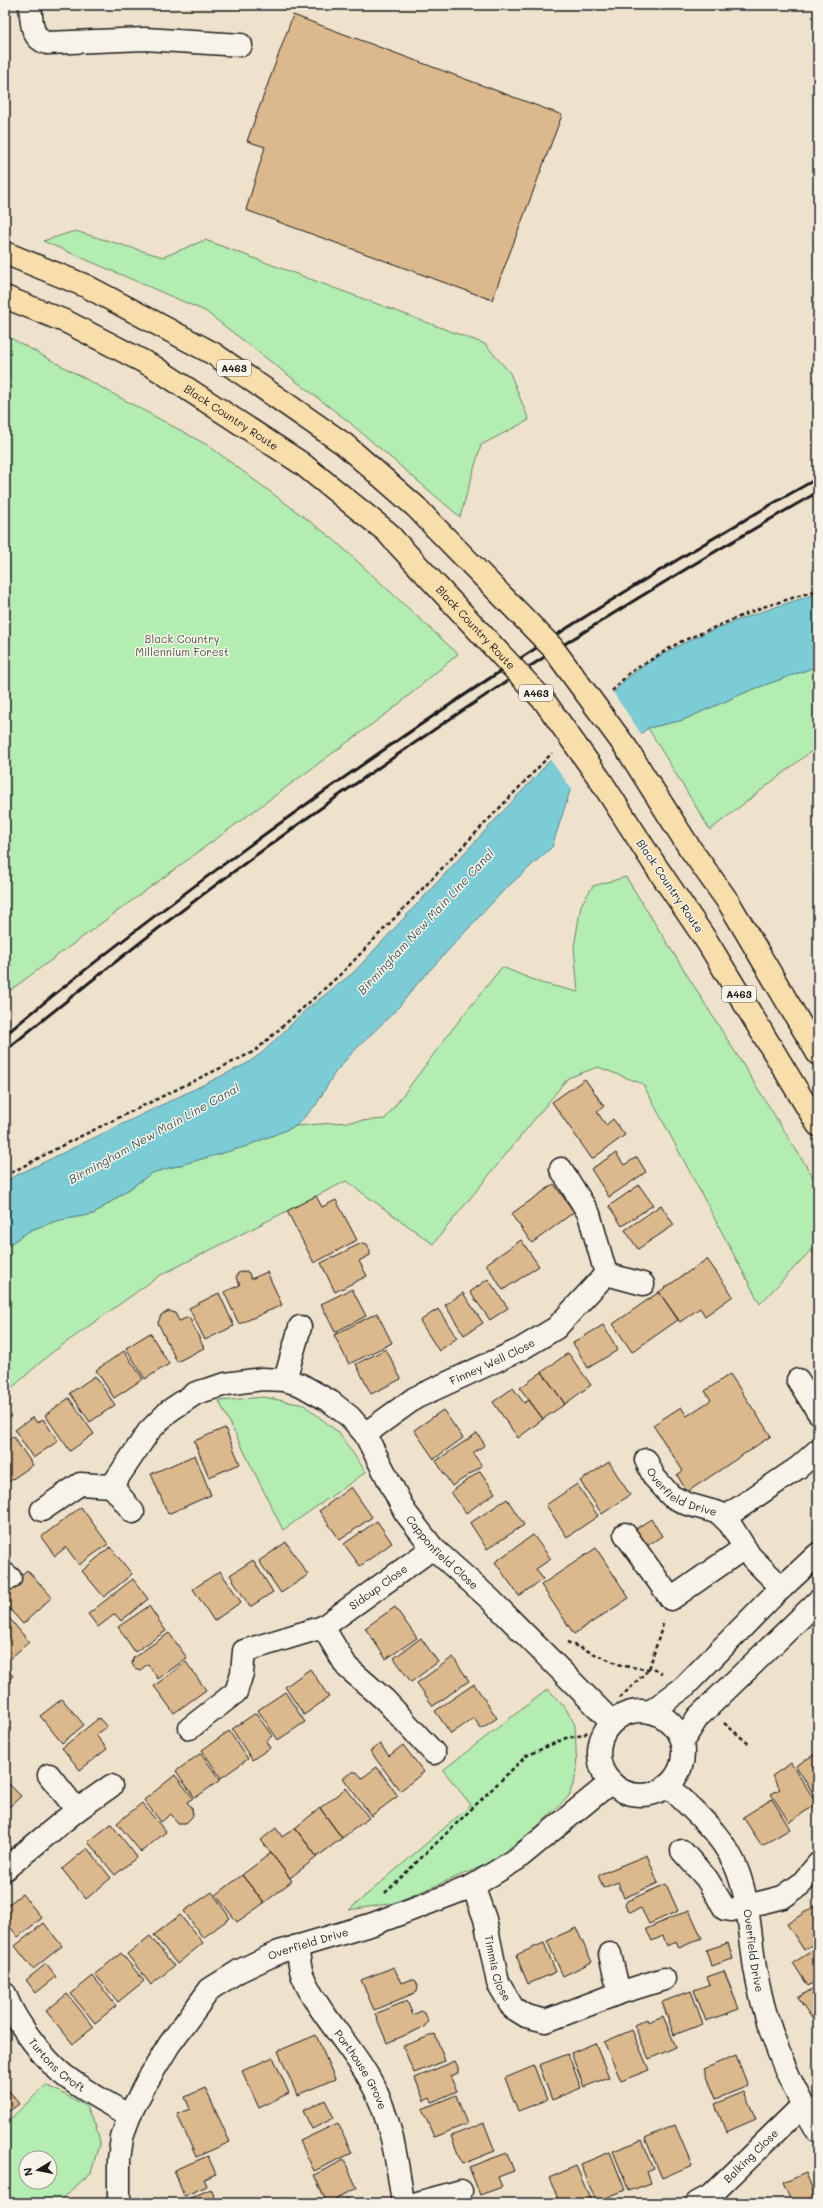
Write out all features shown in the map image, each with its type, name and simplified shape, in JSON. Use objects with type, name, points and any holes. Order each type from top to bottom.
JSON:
[{"type":"highway","name":"A463","points":[[5,253],[86,286],[214,354],[344,444],[416,507],[552,647],[627,749],[689,847],[729,903],[818,1054]]},
{"type":"highway","name":"Black Country Route","points":[[5,297],[67,322],[154,367],[301,463],[387,532],[545,702],[599,778],[708,943],[818,1125]]},
{"type":"street","points":[[30,5],[33,32],[41,41],[47,43],[145,39],[241,45]]},
{"type":"street","points":[[561,1169],[589,1214],[606,1274],[643,1284]]},
{"type":"street","name":"Finney Well Close","points":[[364,1434],[415,1398],[521,1349],[556,1328],[606,1274]]},
{"type":"street","points":[[285,1380],[300,1326]]},
{"type":"street","name":"Capponfield Close","points":[[112,1486],[149,1431],[182,1401],[196,1393],[226,1384],[262,1379],[285,1380],[300,1385],[331,1402],[350,1417],[364,1434],[405,1512],[433,1548],[491,1600],[608,1718]]},
{"type":"street","points":[[798,1380],[818,1412]]},
{"type":"street","name":"Overfield Drive","points":[[724,1518],[799,1467],[818,1450]]},
{"type":"street","name":"Overfield Drive","points":[[646,1460],[654,1477],[671,1496],[687,1504],[719,1513],[750,1556],[782,1588]]},
{"type":"street","points":[[42,1510],[80,1484],[112,1486],[133,1512]]},
{"type":"street","points":[[624,1534],[670,1599],[744,1548]]},
{"type":"street","name":"Sidcup Close","points":[[190,1728],[236,1692],[242,1673],[244,1651],[323,1627],[433,1548]]},
{"type":"street","points":[[650,1712],[686,1684],[818,1554]]},
{"type":"street","points":[[682,1742],[698,1717],[818,1601]]},
{"type":"street","points":[[323,1627],[347,1667],[391,1706],[434,1753]]},
{"type":"street","points":[[633,1712],[650,1712],[660,1715],[672,1725],[682,1742],[683,1756],[680,1768],[668,1785],[651,1794],[641,1795],[625,1792],[611,1782],[601,1766],[599,1752],[608,1718],[633,1712]]},
{"type":"street","points":[[49,1775],[77,1810]]},
{"type":"street","name":"Overfield Drive","points":[[119,2203],[119,2159],[122,2138],[129,2116],[169,2044],[210,1989],[239,1971],[297,1946],[373,1924],[473,1886],[517,1859],[611,1782]]},
{"type":"street","name":"Overfield Drive","points":[[668,1785],[720,1837],[738,1872],[747,1905],[756,1969],[763,2000],[787,2073],[802,2106],[818,2132]]},
{"type":"street","points":[[5,1870],[77,1810],[111,1786]]},
{"type":"street","points":[[682,1851],[706,1879],[725,1910],[731,1910],[783,1897],[801,1884],[818,1864]]},
{"type":"street","name":"Timmis Close","points":[[473,1886],[485,1918],[498,1983],[513,2008],[526,2016],[546,2021],[619,1993],[664,1979]]},
{"type":"street","name":"Porthouse Grove","points":[[297,1946],[303,1977],[323,2013],[368,2077],[382,2106],[396,2152],[403,2203]]},
{"type":"street","points":[[610,1954],[619,1993]]},
{"type":"street","name":"Turtons Croft","points":[[6,1999],[30,2036],[68,2079],[129,2116]]},
{"type":"street","name":"Balking Close","points":[[697,2203],[710,2196],[802,2106]]},
{"type":"street","points":[[417,2203],[462,2191]]},
{"type":"path","points":[[609,694],[629,673],[680,642],[760,608],[818,590]]},
{"type":"path","points":[[5,1176],[65,1144],[255,1050],[343,972],[557,748]]},
{"type":"path","points":[[383,1895],[526,1756],[566,1738],[584,1735],[608,1718],[649,1669],[670,1599]]},
{"type":"path","points":[[560,1639],[623,1666],[655,1670],[686,1684]]},
{"type":"path","points":[[707,1708],[750,1745]]},
{"type":"green space","points":[[75,231],[163,257],[205,240],[485,344],[510,373],[529,420],[481,445],[460,517],[349,422],[205,311],[43,241]]},
{"type":"green space","name":"Black Country Millennium Forest","points":[[5,335],[209,446],[332,538],[458,654],[394,708],[5,994]]},
{"type":"green space","points":[[818,666],[818,749],[809,753],[710,830],[648,728],[683,720],[751,690]]},
{"type":"green space","points":[[626,877],[818,1185],[818,1260],[811,1250],[760,1304],[643,1084],[598,1067],[568,1078],[433,1244],[346,1181],[159,1276],[50,1354],[5,1394],[5,1247],[31,1230],[56,1221],[94,1214],[152,1173],[244,1147],[296,1126],[385,1119],[454,1027],[502,967],[541,983],[578,992],[574,947],[581,905],[593,886]]},
{"type":"green space","points":[[264,1397],[304,1405],[338,1432],[366,1472],[283,1530],[219,1401]]},
{"type":"green space","points":[[548,1689],[566,1709],[575,1725],[577,1772],[569,1796],[529,1834],[485,1865],[394,1903],[349,1910],[471,1805],[443,1770]]},
{"type":"green space","points":[[46,2085],[85,2105],[95,2124],[100,2141],[91,2173],[56,2203],[5,2203],[5,2124]]},
{"type":"water","name":"Birmingham New Main Line Canal","points":[[818,593],[818,666],[751,690],[683,720],[648,728],[570,791],[552,847],[503,891],[417,984],[397,1009],[349,1056],[334,1074],[316,1105],[296,1126],[244,1147],[152,1173],[93,1214],[56,1221],[31,1230],[5,1247],[5,1181],[246,1064],[262,1053],[307,1009],[354,972],[627,678],[671,650],[695,638],[743,618]]},
{"type":"pier","points":[[612,691],[642,735],[573,791],[549,758]]},
{"type":"building","points":[[293,15],[562,115],[492,300],[246,210],[265,147],[247,141]]},
{"type":"building","points":[[585,1079],[604,1106],[597,1112],[606,1125],[613,1119],[625,1135],[592,1159],[552,1102]]},
{"type":"building","points":[[616,1153],[624,1165],[637,1157],[646,1172],[609,1197],[591,1169]]},
{"type":"building","points":[[554,1184],[574,1212],[532,1243],[511,1214]]},
{"type":"building","points":[[639,1185],[653,1205],[622,1226],[609,1206]]},
{"type":"building","points":[[316,1196],[322,1207],[336,1200],[357,1240],[314,1263],[287,1211]]},
{"type":"building","points":[[661,1205],[674,1225],[638,1249],[625,1230]]},
{"type":"building","points":[[521,1240],[539,1266],[503,1290],[486,1264]]},
{"type":"building","points":[[362,1243],[367,1244],[370,1251],[370,1255],[359,1261],[367,1276],[335,1292],[321,1263]]},
{"type":"building","points":[[707,1259],[733,1296],[705,1316],[700,1308],[680,1322],[659,1292]]},
{"type":"building","points":[[245,1271],[249,1273],[251,1279],[267,1272],[282,1305],[239,1324],[224,1292],[240,1285],[236,1278],[238,1273]]},
{"type":"building","points":[[488,1279],[508,1308],[490,1320],[470,1292]]},
{"type":"building","points":[[352,1289],[366,1316],[335,1332],[321,1304]]},
{"type":"building","points":[[659,1292],[678,1320],[632,1352],[613,1324]]},
{"type":"building","points":[[219,1293],[234,1326],[205,1340],[189,1308]]},
{"type":"building","points":[[463,1293],[483,1323],[464,1335],[445,1305]]},
{"type":"building","points":[[438,1309],[457,1338],[439,1351],[420,1321]]},
{"type":"building","points":[[169,1311],[175,1313],[179,1321],[189,1317],[204,1348],[177,1362],[158,1323],[161,1315]]},
{"type":"building","points":[[377,1313],[392,1343],[349,1364],[334,1335]]},
{"type":"building","points":[[603,1325],[618,1350],[588,1368],[573,1343]]},
{"type":"building","points":[[150,1333],[169,1364],[145,1379],[126,1348]]},
{"type":"building","points":[[386,1349],[401,1379],[371,1394],[356,1364]]},
{"type":"building","points":[[124,1351],[143,1379],[114,1398],[96,1370]]},
{"type":"building","points":[[568,1353],[591,1385],[565,1404],[542,1372]]},
{"type":"building","points":[[542,1372],[565,1404],[543,1419],[520,1388]]},
{"type":"building","points":[[730,1374],[771,1436],[687,1492],[677,1475],[683,1471],[653,1425],[681,1407],[687,1416],[711,1400],[705,1391]]},
{"type":"building","points":[[95,1376],[115,1405],[90,1422],[70,1393]]},
{"type":"building","points":[[513,1388],[524,1403],[529,1400],[543,1419],[518,1438],[493,1402]]},
{"type":"building","points":[[69,1398],[94,1434],[70,1451],[45,1415]]},
{"type":"building","points":[[443,1410],[463,1438],[434,1459],[414,1430]]},
{"type":"building","points":[[33,1417],[37,1423],[43,1419],[58,1441],[33,1458],[15,1430]]},
{"type":"building","points":[[225,1428],[240,1464],[209,1477],[194,1441]]},
{"type":"building","points":[[477,1433],[485,1445],[473,1453],[482,1466],[452,1486],[436,1461]]},
{"type":"building","points":[[13,1436],[33,1465],[7,1483],[5,1480],[5,1442]]},
{"type":"building","points":[[195,1455],[211,1495],[168,1514],[151,1474]]},
{"type":"building","points":[[609,1462],[630,1495],[602,1514],[580,1481]]},
{"type":"building","points":[[480,1471],[495,1493],[466,1513],[451,1492]]},
{"type":"building","points":[[577,1484],[598,1516],[567,1537],[546,1505]]},
{"type":"building","points":[[5,1487],[9,1493],[5,1496]]},
{"type":"building","points":[[351,1487],[372,1517],[340,1540],[319,1511]]},
{"type":"building","points":[[507,1499],[524,1525],[487,1549],[470,1523]]},
{"type":"building","points":[[81,1507],[108,1544],[79,1565],[66,1547],[55,1556],[41,1537]]},
{"type":"building","points":[[651,1519],[662,1536],[645,1547],[634,1530]]},
{"type":"building","points":[[377,1521],[392,1543],[360,1566],[344,1544]]},
{"type":"building","points":[[533,1535],[551,1559],[536,1569],[543,1579],[519,1596],[495,1562]]},
{"type":"building","points":[[286,1542],[308,1575],[281,1593],[259,1561]]},
{"type":"building","points":[[110,1547],[132,1574],[104,1597],[82,1571]]},
{"type":"building","points":[[596,1548],[629,1598],[574,1634],[541,1585]]},
{"type":"building","points":[[253,1560],[273,1592],[250,1607],[230,1575]]},
{"type":"building","points":[[27,1570],[52,1597],[23,1624],[5,1604],[5,1590]]},
{"type":"building","points":[[220,1571],[241,1602],[214,1621],[193,1589]]},
{"type":"building","points":[[133,1579],[148,1599],[121,1621],[115,1614],[98,1627],[88,1614]]},
{"type":"building","points":[[149,1606],[166,1631],[135,1652],[118,1627]]},
{"type":"building","points":[[395,1607],[417,1638],[386,1659],[365,1628]]},
{"type":"building","points":[[5,1613],[29,1642],[6,1662],[5,1661]]},
{"type":"building","points":[[169,1633],[187,1658],[158,1679],[148,1664],[140,1670],[135,1668],[132,1664],[133,1658]]},
{"type":"building","points":[[421,1638],[438,1662],[411,1682],[394,1658]]},
{"type":"building","points":[[453,1657],[469,1681],[433,1706],[417,1683]]},
{"type":"building","points":[[186,1662],[206,1690],[174,1713],[154,1686]]},
{"type":"building","points":[[5,1667],[13,1676],[5,1683]]},
{"type":"building","points":[[310,1669],[329,1697],[304,1715],[285,1687]]},
{"type":"building","points":[[474,1684],[497,1718],[481,1729],[474,1718],[451,1734],[435,1711]]},
{"type":"building","points":[[285,1692],[305,1722],[278,1740],[258,1710]]},
{"type":"building","points":[[62,1699],[84,1725],[62,1743],[40,1716]]},
{"type":"building","points":[[256,1713],[272,1736],[266,1741],[270,1748],[252,1760],[232,1729]]},
{"type":"building","points":[[99,1718],[107,1727],[96,1735],[107,1749],[80,1770],[62,1748]]},
{"type":"building","points":[[229,1731],[248,1759],[221,1778],[202,1750]]},
{"type":"building","points":[[380,1744],[389,1756],[403,1745],[424,1772],[400,1791],[370,1751]]},
{"type":"building","points":[[818,1752],[818,1797],[816,1798],[796,1766]]},
{"type":"building","points":[[201,1753],[220,1780],[195,1798],[176,1771]]},
{"type":"building","points":[[791,1763],[817,1804],[789,1822],[771,1794],[780,1789],[772,1776]]},
{"type":"building","points":[[377,1767],[398,1796],[371,1816],[343,1778],[352,1772],[357,1772],[362,1778]]},
{"type":"building","points":[[175,1775],[193,1798],[187,1802],[192,1809],[193,1816],[186,1823],[178,1823],[171,1814],[161,1822],[144,1800]]},
{"type":"building","points":[[5,1780],[21,1796],[5,1811]]},
{"type":"building","points":[[346,1788],[369,1818],[342,1838],[320,1808]]},
{"type":"building","points":[[772,1799],[790,1829],[762,1846],[743,1817]]},
{"type":"building","points":[[142,1803],[166,1832],[141,1852],[117,1823]]},
{"type":"building","points":[[320,1808],[342,1838],[317,1857],[295,1828]]},
{"type":"building","points":[[111,1824],[137,1857],[115,1875],[88,1842]]},
{"type":"building","points":[[276,1828],[282,1837],[295,1828],[317,1857],[290,1878],[261,1840]]},
{"type":"building","points":[[87,1848],[111,1878],[86,1899],[62,1869]]},
{"type":"building","points":[[271,1853],[292,1881],[264,1903],[242,1875]]},
{"type":"building","points":[[647,1855],[658,1883],[624,1898],[618,1882],[603,1888],[598,1875]]},
{"type":"building","points":[[242,1875],[264,1903],[237,1922],[216,1895]]},
{"type":"building","points":[[666,1884],[678,1911],[649,1924],[641,1908],[632,1912],[628,1911],[625,1905],[627,1901]]},
{"type":"building","points":[[212,1892],[230,1918],[203,1938],[184,1911]]},
{"type":"building","points":[[22,1894],[42,1918],[18,1937],[5,1920],[5,1907]]},
{"type":"building","points":[[816,1905],[818,1909],[818,1941],[804,1950],[787,1924]]},
{"type":"building","points":[[689,1910],[702,1938],[679,1948],[676,1941],[667,1946],[663,1936],[652,1941],[646,1929]]},
{"type":"building","points":[[180,1915],[203,1943],[177,1964],[154,1935]]},
{"type":"building","points":[[44,1923],[62,1946],[33,1969],[15,1946]]},
{"type":"building","points":[[576,1928],[592,1962],[563,1976],[547,1941]]},
{"type":"building","points":[[150,1936],[174,1966],[151,1985],[127,1954]]},
{"type":"building","points":[[544,1943],[556,1972],[528,1984],[516,1955]]},
{"type":"building","points":[[728,1943],[733,1959],[711,1966],[706,1950]]},
{"type":"building","points":[[818,1947],[818,1980],[808,1986],[793,1963]]},
{"type":"building","points":[[121,1953],[144,1981],[118,2002],[95,1974]]},
{"type":"building","points":[[46,1964],[56,1977],[36,1993],[26,1980]]},
{"type":"building","points":[[394,1967],[401,1983],[412,1979],[416,1981],[418,1986],[417,1992],[374,2010],[361,1980]]},
{"type":"building","points":[[724,1971],[739,2009],[706,2021],[694,1990],[710,1984],[707,1977]]},
{"type":"building","points":[[93,1976],[116,2006],[95,2023],[71,1994]]},
{"type":"building","points":[[818,1985],[818,2023],[816,2024],[798,1998]]},
{"type":"building","points":[[691,1991],[703,2024],[674,2035],[662,2002]]},
{"type":"building","points":[[67,1994],[94,2027],[73,2044],[46,2011]]},
{"type":"building","points":[[407,2001],[413,2015],[421,2011],[425,2013],[428,2021],[424,2027],[387,2043],[375,2014]]},
{"type":"building","points":[[663,2016],[676,2047],[649,2059],[634,2025],[647,2019],[648,2022]]},
{"type":"building","points":[[632,2030],[649,2070],[621,2081],[604,2042]]},
{"type":"building","points":[[435,2034],[445,2061],[414,2073],[403,2046]]},
{"type":"building","points":[[316,2035],[335,2079],[297,2095],[278,2051]]},
{"type":"building","points":[[595,2043],[609,2077],[584,2087],[571,2053]]},
{"type":"building","points":[[568,2054],[581,2088],[552,2100],[539,2065]]},
{"type":"building","points":[[736,2055],[748,2086],[716,2099],[704,2069]]},
{"type":"building","points":[[273,2057],[289,2093],[259,2108],[242,2071]]},
{"type":"building","points":[[455,2061],[458,2067],[458,2073],[450,2076],[457,2091],[432,2102],[430,2098],[424,2101],[415,2078]]},
{"type":"building","points":[[534,2066],[547,2100],[518,2111],[505,2078]]},
{"type":"building","points":[[5,2085],[19,2104],[5,2114]]},
{"type":"building","points":[[205,2088],[230,2142],[196,2157],[177,2114],[190,2109],[185,2097]]},
{"type":"building","points":[[744,2092],[756,2119],[726,2132],[715,2104]]},
{"type":"building","points":[[456,2095],[467,2124],[434,2137],[422,2109]]},
{"type":"building","points":[[325,2100],[334,2118],[312,2129],[303,2111]]},
{"type":"building","points":[[338,2123],[352,2153],[314,2171],[300,2141]]},
{"type":"building","points":[[484,2123],[495,2151],[462,2164],[451,2136]]},
{"type":"building","points":[[675,2125],[692,2165],[662,2178],[645,2138]]},
{"type":"building","points":[[642,2140],[654,2169],[647,2172],[651,2183],[629,2191],[613,2151]]},
{"type":"building","points":[[610,2152],[625,2190],[596,2202],[581,2164]]},
{"type":"building","points":[[507,2153],[514,2171],[498,2177],[502,2187],[480,2195],[469,2167]]},
{"type":"building","points":[[208,2156],[216,2174],[204,2179],[207,2186],[184,2196],[174,2170]]},
{"type":"building","points":[[344,2160],[357,2188],[327,2203],[314,2175]]},
{"type":"building","points":[[576,2166],[591,2201],[560,2203],[549,2178]]},
{"type":"building","points":[[806,2173],[818,2203],[792,2203],[783,2183]]},
{"type":"building","points":[[211,2189],[217,2203],[178,2203]]},
{"type":"building","points":[[348,2198],[350,2203],[336,2203]]},
{"type":"railway","points":[[5,1035],[170,904],[272,829],[405,735],[608,602],[747,518],[818,478]]},
{"type":"railway","points":[[5,1051],[101,973],[199,898],[298,825],[399,754],[606,618],[711,554],[818,492]]}]
